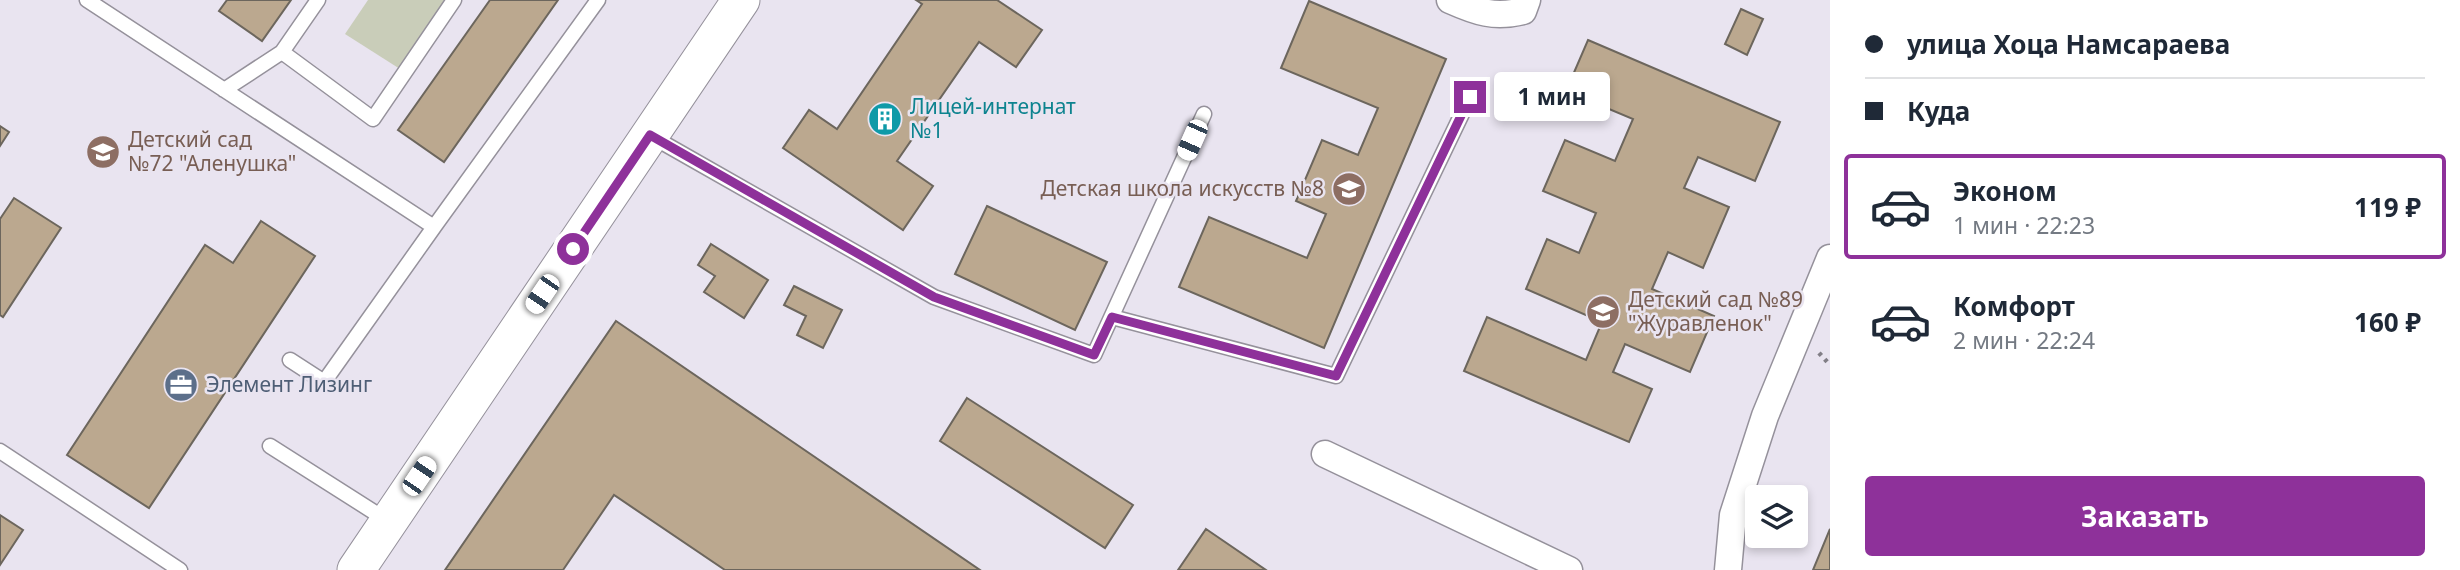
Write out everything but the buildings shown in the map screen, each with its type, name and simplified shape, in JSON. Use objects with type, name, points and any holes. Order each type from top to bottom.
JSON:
[{"type":"street","points":[[356,570],[741,0]]},
{"type":"street","points":[[1450,0],[1477,12],[1505,15],[1523,11],[1527,0]]},
{"type":"street","points":[[1728,570],[1733,515],[1761,429],[1830,258]]},
{"type":"street","points":[[1325,454],[1569,570]]},
{"type":"lane","points":[[88,0],[434,227]]},
{"type":"lane","points":[[224,90],[282,52],[318,0]]},
{"type":"lane","points":[[282,52],[373,119],[454,0]]},
{"type":"lane","points":[[290,360],[324,382],[598,0]]},
{"type":"lane","points":[[1112,317],[1336,376],[1470,97]]},
{"type":"lane","points":[[650,135],[934,297],[1094,355],[1203,114]]},
{"type":"lane","points":[[270,446],[389,522]]},
{"type":"lane","points":[[0,451],[180,570]]},
{"type":"green space","points":[[368,0],[445,0],[400,69],[345,34]]},
{"type":"place","name":"Лицей-интернат №1","points":[[885,119]]},
{"type":"place","name":"Детский сад №72 \"Аленушка\"","points":[[103,152]]},
{"type":"place","name":"Детская школа искусств №8","points":[[1349,189]]},
{"type":"place","name":"Детский сад №89 \"Журавленок\"","points":[[1603,312]]},
{"type":"place","name":"Элемент Лизинг","points":[[181,385]]},
{"type":"route","points":[[573,249],[650,135],[934,297],[1094,355],[1112,317],[1336,376],[1470,97]]}]
